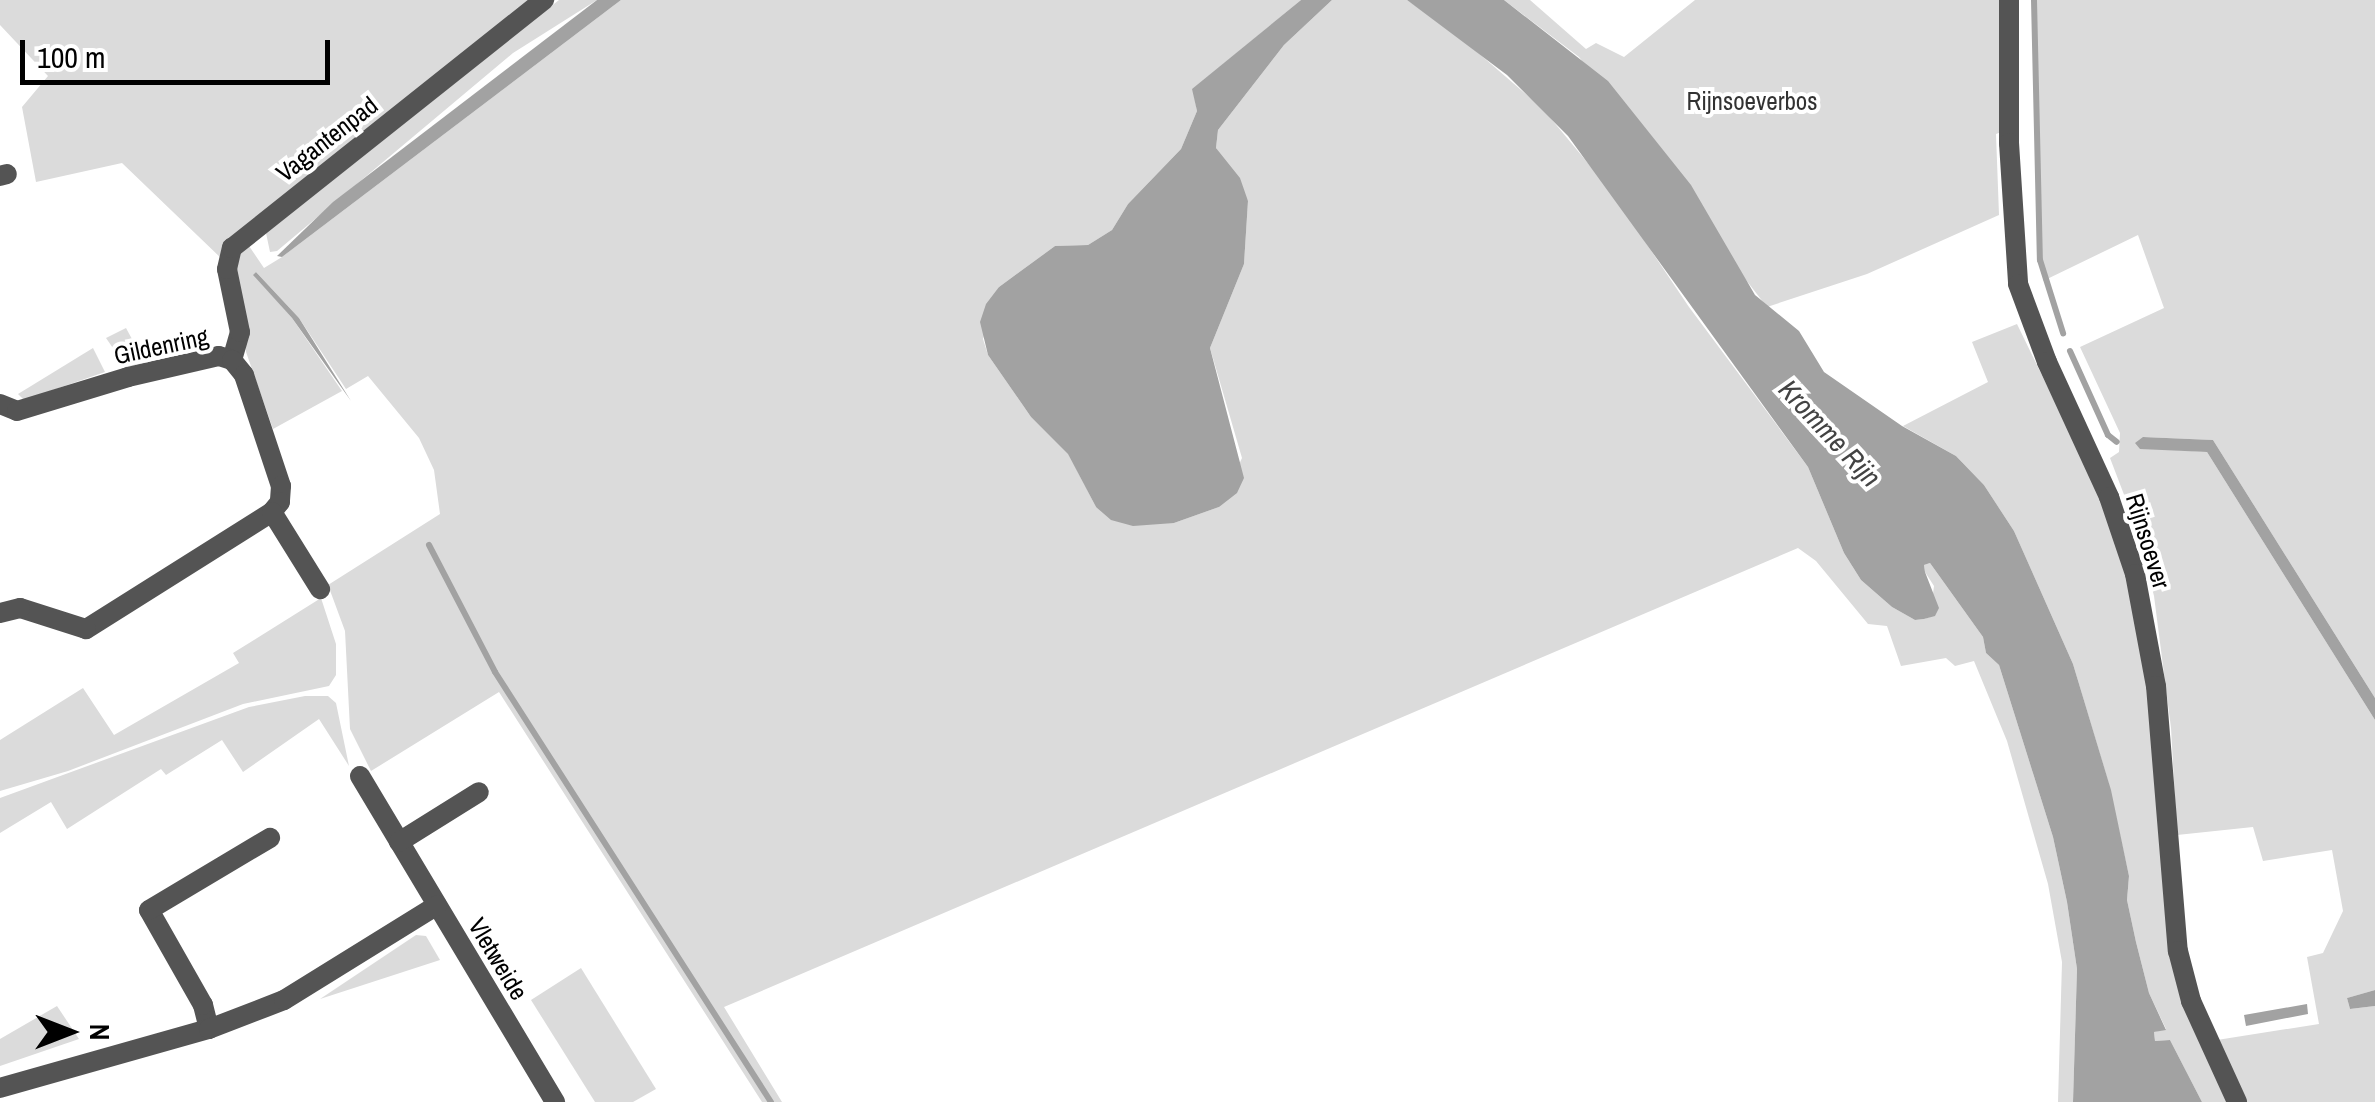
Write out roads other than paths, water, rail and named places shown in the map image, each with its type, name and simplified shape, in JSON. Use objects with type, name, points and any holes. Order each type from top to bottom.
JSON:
[{"type":"street","name":"Vagantenpad","points":[[232,360],[240,332],[227,269],[232,248],[544,0]]},
{"type":"street","name":"Rijnsoever","points":[[2008,0],[2009,143],[2018,284],[2047,362],[2109,497],[2135,574],[2156,686],[2178,951],[2191,1001],[2237,1102]]},
{"type":"street","name":"Gildenring","points":[[0,404],[17,411],[128,376],[219,356],[232,360],[244,375],[281,486],[280,502],[272,512]]},
{"type":"street","points":[[0,613],[20,608],[86,629],[272,512],[320,589]]},
{"type":"street","name":"Vletweide","points":[[360,776],[555,1102]]},
{"type":"street","points":[[399,842],[479,792]]},
{"type":"street","points":[[209,1028],[203,1006],[149,910],[270,838]]},
{"type":"street","points":[[0,1088],[209,1028],[284,1000],[437,905]]},
{"type":"water","points":[[597,0],[621,0],[282,257],[277,256],[333,202]]},
{"type":"water","points":[[1301,0],[1332,0],[1284,45],[1218,130],[1216,148],[1240,178],[1248,201],[1244,264],[1210,348],[1244,478],[1237,493],[1219,507],[1174,523],[1133,526],[1111,520],[1096,507],[1068,454],[1031,417],[988,355],[980,322],[986,304],[999,287],[1055,246],[1088,245],[1112,230],[1128,204],[1181,149],[1197,111],[1192,89]]},
{"type":"water","name":"Kromme Rijn","points":[[1407,0],[1504,0],[1608,81],[1691,185],[1755,295],[1799,331],[1824,372],[1902,426],[1956,456],[1984,485],[2014,531],[2073,664],[2111,790],[2129,876],[2127,900],[2136,942],[2149,993],[2166,1030],[2154,1032],[2155,1041],[2170,1040],[2202,1102],[2073,1102],[2077,969],[2067,902],[2053,837],[1999,665],[1986,653],[1983,637],[1930,563],[1924,565],[1925,572],[1939,608],[1935,616],[1924,619],[1915,620],[1892,607],[1861,580],[1844,553],[1808,467],[1568,136],[1507,75]]},
{"type":"water","points":[[256,272],[299,318],[351,401],[292,318],[253,275]]},
{"type":"water","points":[[2143,437],[2213,440],[2375,698],[2375,720],[2207,452],[2140,449],[2135,443]]},
{"type":"water","points":[[2375,990],[2375,1006],[2350,1009],[2347,998]]},
{"type":"water","points":[[2307,1004],[2308,1014],[2246,1026],[2244,1015]]},
{"type":"waterway","points":[[2034,0],[2040,260],[2063,333]]},
{"type":"waterway","points":[[2070,351],[2108,435],[2117,442]]},
{"type":"waterway","points":[[429,545],[495,672],[771,1102]]},
{"type":"park label","name":"Rijnsoeverbos","points":[[1752,101]]}]
